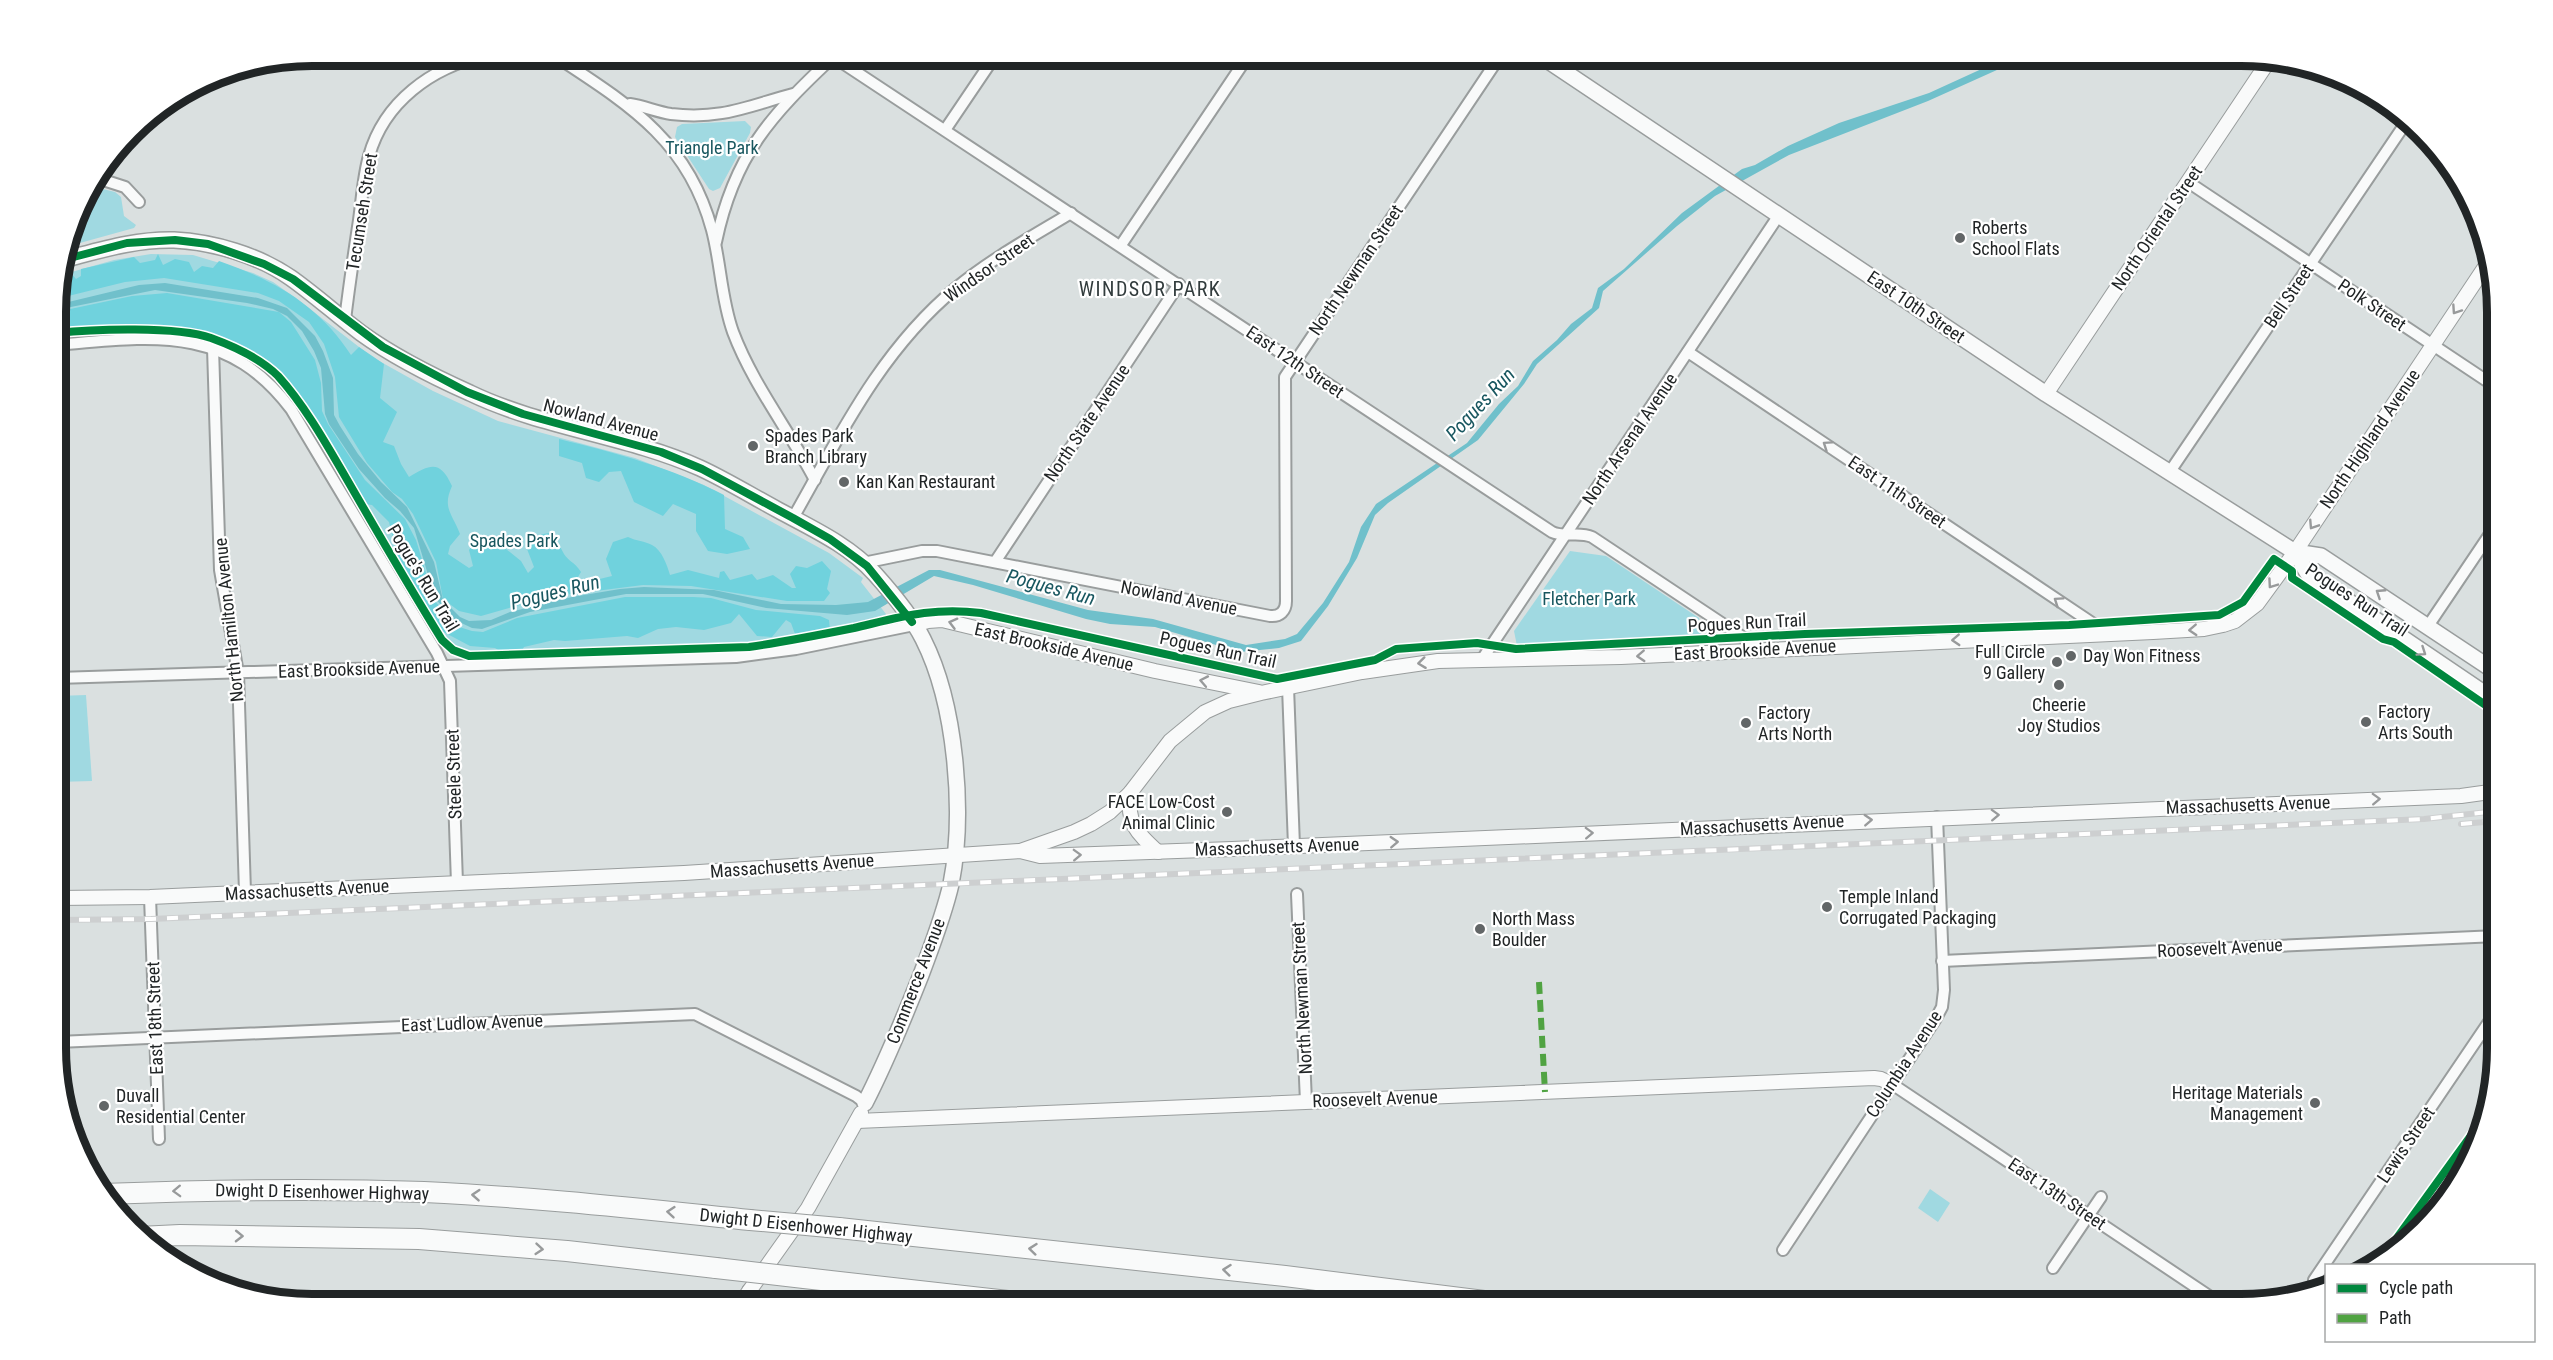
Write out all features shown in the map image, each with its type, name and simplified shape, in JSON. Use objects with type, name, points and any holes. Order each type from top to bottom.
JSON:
[{"type":"highway","name":"Dwight D Eisenhower Highway","points":[[114,1194],[217,1190],[424,1192],[504,1197],[839,1228],[1285,1276],[1428,1294]]},
{"type":"highway","points":[[154,1236],[418,1239],[567,1251],[946,1294]]},
{"type":"main road","name":"East 10th Street","points":[[1557,66],[2046,394],[2295,552],[2321,556],[2487,666]]},
{"type":"main road","name":"Nowland Avenue","points":[[72,257],[127,243],[175,240],[208,244],[264,264],[293,279],[390,352],[489,402],[541,420],[609,436],[702,469],[830,539],[876,574],[914,625]]},
{"type":"main road","name":"East 10th Street","points":[[2295,552],[2308,574],[2487,695]]},
{"type":"main road","name":"Commerce Avenue","points":[[865,1103],[898,1032],[928,957],[945,906],[955,854],[957,790],[950,730],[934,664],[923,638],[914,625]]},
{"type":"street","name":"Tecumseh Street","points":[[345,320],[366,167],[380,130],[396,106],[416,86],[452,66]]},
{"type":"street","points":[[570,66],[628,104],[662,136],[686,169],[704,206],[716,245],[721,288],[734,333],[752,370],[814,480],[792,518]]},
{"type":"street","points":[[716,245],[730,191],[747,155],[773,117],[823,66]]},
{"type":"street","name":"East 12th Street","points":[[848,66],[1552,531],[1592,537],[1762,650]]},
{"type":"street","points":[[945,130],[988,66]]},
{"type":"street","points":[[1120,245],[1241,66]]},
{"type":"street","name":"North Newman Street","points":[[1281,613],[1286,604],[1285,377],[1493,66]]},
{"type":"street","name":"North Oriental Street","points":[[2046,394],[2264,67]]},
{"type":"street","points":[[628,104],[668,113],[701,116],[744,110],[794,94]]},
{"type":"street","name":"Bell Street","points":[[2169,473],[2403,127]]},
{"type":"street","points":[[104,180],[125,187],[139,202]]},
{"type":"street","name":"Polk Street","points":[[2188,182],[2487,381]]},
{"type":"street","name":"Windsor Street","points":[[814,480],[873,378],[925,315],[965,280],[1071,213]]},
{"type":"street","name":"North Arsenal Avenue","points":[[1480,661],[1779,215]]},
{"type":"street","name":"North Highland Avenue","points":[[2248,613],[2263,597],[2295,552],[2483,270]]},
{"type":"street","name":"North State Avenue","points":[[995,562],[1179,284]]},
{"type":"street","name":"Steele Street","points":[[66,344],[153,338],[189,341],[213,348],[234,358],[263,378],[291,408],[444,666],[450,681],[457,883]]},
{"type":"street","name":"North Hamilton Avenue","points":[[213,348],[220,570],[238,674],[245,892]]},
{"type":"street","name":"East 11th Street","points":[[1688,352],[2107,633]]},
{"type":"street","points":[[2428,626],[2487,538]]},
{"type":"street","name":"Nowland Avenue","points":[[863,563],[932,551],[1270,616],[1278,616],[1281,613]]},
{"type":"street","name":"East Brookside Avenue","points":[[1020,850],[1091,824],[1130,793],[1161,751],[1192,721],[1217,706],[1288,687],[1438,661],[1762,650],[2213,628],[2235,621],[2248,613]]},
{"type":"street","name":"East Brookside Avenue","points":[[66,678],[736,657],[796,649],[942,620],[1155,671],[1261,693]]},
{"type":"street","points":[[1288,687],[1294,846]]},
{"type":"street","name":"Massachusetts Avenue","points":[[66,898],[150,897],[753,869],[1020,850],[1040,856],[1158,852],[2461,796],[2487,792]]},
{"type":"street","points":[[1130,793],[1129,806],[1133,824],[1141,836],[1158,852]]},
{"type":"street","name":"Columbia Avenue","points":[[1783,1250],[1940,1013],[1943,996],[1937,817]]},
{"type":"street","name":"North Newman Street","points":[[1297,894],[1306,1102]]},
{"type":"street","name":"East 18th Street","points":[[150,897],[159,1139]]},
{"type":"street","name":"Roosevelt Avenue","points":[[1942,961],[2487,936]]},
{"type":"street","name":"East Ludlow Avenue","points":[[66,1042],[695,1014],[856,1096],[865,1103]]},
{"type":"street","name":"Lewis Street","points":[[2314,1280],[2487,1025]]},
{"type":"street","name":"Roosevelt Avenue","points":[[857,1121],[1874,1078],[1892,1084]]},
{"type":"street","name":"East 13th Street","points":[[1892,1084],[2206,1294]]},
{"type":"street","name":"Commerce Avenue","points":[[754,1294],[808,1208],[865,1103]]},
{"type":"street","points":[[2054,1268],[2101,1197]]},
{"type":"green space","name":"Triangle Park","points":[[745,121],[751,127],[750,133],[720,188],[713,191],[709,189],[675,137],[677,127],[682,124]]},
{"type":"green space","points":[[100,188],[115,192],[121,197],[124,216],[136,225],[134,228],[75,244],[91,203]]},
{"type":"green space","name":"Spades Park","points":[[151,254],[193,255],[253,273],[273,282],[372,357],[433,391],[498,421],[635,458],[704,485],[829,553],[863,578],[861,582],[886,614],[885,617],[794,639],[748,644],[463,653],[447,644],[335,456],[279,370],[229,342],[196,331],[130,328],[66,329],[69,273],[114,260]]},
{"type":"green space","name":"Fletcher Park","points":[[1570,551],[1606,556],[1699,618],[1702,639],[1517,646],[1514,631]]},
{"type":"green space","points":[[86,695],[92,781],[66,782],[66,696]]},
{"type":"green space","points":[[1930,1189],[1950,1203],[1938,1222],[1918,1208]]},
{"type":"shaded area","points":[[1988,66],[2006,66],[1928,101],[1789,155],[1715,196],[1677,226],[1603,291],[1599,308],[1537,364],[1524,384],[1478,440],[1388,503],[1375,515],[1357,558],[1328,606],[1301,641],[1279,648],[1240,652],[1155,627],[1110,624],[1086,619],[973,585],[934,576],[875,611],[847,615],[766,608],[703,594],[626,594],[530,612],[482,629],[472,628],[453,619],[435,598],[414,528],[359,469],[329,424],[325,414],[321,368],[302,331],[287,316],[273,309],[247,303],[155,290],[66,308],[67,302],[139,285],[165,283],[258,298],[287,308],[315,336],[323,351],[333,378],[334,415],[340,426],[358,454],[381,482],[407,507],[434,562],[443,600],[460,617],[469,621],[491,620],[510,612],[572,597],[644,587],[714,590],[781,604],[836,605],[868,602],[929,570],[940,570],[1088,610],[1153,619],[1246,645],[1285,639],[1297,634],[1323,603],[1349,562],[1361,527],[1376,504],[1467,443],[1499,404],[1518,386],[1533,361],[1571,324],[1592,308],[1598,288],[1624,269],[1682,213],[1742,169],[1755,165],[1788,146],[1839,123],[1929,93]]},
{"type":"shaded area","points":[[158,254],[163,265],[175,259],[189,262],[194,272],[202,266],[213,268],[219,261],[239,268],[294,296],[310,308],[325,322],[351,355],[359,347],[384,364],[380,398],[397,412],[383,442],[394,446],[409,477],[423,469],[434,467],[439,468],[448,478],[452,486],[448,505],[460,534],[450,546],[448,554],[469,568],[473,566],[469,550],[476,540],[491,537],[521,561],[528,573],[534,567],[527,549],[529,545],[535,538],[549,533],[581,572],[578,577],[583,583],[612,576],[606,559],[613,542],[628,537],[656,547],[664,558],[670,575],[688,570],[719,578],[720,572],[724,571],[730,580],[752,574],[757,580],[773,575],[792,588],[796,588],[790,574],[796,566],[807,568],[822,561],[831,571],[827,589],[830,593],[824,601],[787,601],[691,586],[643,585],[548,597],[481,616],[459,611],[443,599],[436,562],[413,514],[402,499],[392,492],[367,463],[339,417],[335,377],[324,344],[309,322],[279,301],[258,293],[164,278],[125,282],[67,296],[69,272],[76,279],[81,276],[81,269],[134,257],[140,263],[155,260]]},
{"type":"shaded area","points":[[167,293],[279,312],[291,322],[315,360],[321,383],[322,411],[328,424],[365,480],[405,519],[416,540],[426,573],[429,594],[456,626],[483,632],[517,618],[625,597],[693,597],[711,598],[756,610],[820,616],[829,620],[830,631],[810,635],[795,634],[791,623],[786,620],[772,637],[757,636],[739,614],[731,623],[704,630],[676,627],[658,629],[638,638],[627,636],[554,640],[524,647],[521,652],[503,653],[495,648],[470,646],[438,629],[399,564],[389,522],[372,505],[364,504],[279,370],[229,342],[196,331],[130,328],[66,329],[66,310],[132,296]]},
{"type":"shaded area","points":[[559,439],[664,469],[724,495],[725,529],[743,537],[750,549],[727,554],[708,551],[696,531],[696,514],[673,504],[663,516],[634,502],[621,471],[609,472],[599,482],[586,478],[582,463],[559,456]]},
{"type":"railway","points":[[66,920],[151,919],[2424,819],[2487,812]]},
{"type":"railway","points":[[2461,824],[2487,822]]},
{"type":"marked path","points":[[1539,982],[1545,1092]]},
{"type":"cycle path","points":[[72,257],[127,243],[175,240],[208,244],[264,264],[293,279],[383,347],[467,392],[523,414],[661,452],[702,469],[793,518],[830,539],[867,566],[912,622]]},
{"type":"cycle path","name":"Pogue's Run Trail","points":[[66,332],[157,330],[196,334],[237,349],[271,370],[288,388],[316,428],[442,640],[453,650],[469,656],[749,647],[917,614],[963,611],[981,613],[1277,679],[1375,660],[1396,649],[1477,643],[1516,649],[1805,634],[2069,625],[2219,615],[2243,602],[2274,559],[2292,571],[2292,578],[2383,639],[2394,642],[2487,706]]},
{"type":"cycle path","points":[[2397,1238],[2470,1137]]},
{"type":"place","name":"Roberts School Flats","points":[[1960,238]]},
{"type":"place","name":"Spades Park Branch Library","points":[[753,446]]},
{"type":"place","name":"Kan Kan Restaurant","points":[[844,482]]},
{"type":"place","name":"Day Won Fitness","points":[[2071,656]]},
{"type":"place","name":"Full Circle 9 Gallery","points":[[2057,662]]},
{"type":"place","name":"Cheerie Joy Studios","points":[[2059,685]]},
{"type":"place","name":"Factory Arts South","points":[[2366,722]]},
{"type":"place","name":"Factory Arts North","points":[[1746,723]]},
{"type":"place","name":"FACE Low-Cost Animal Clinic","points":[[1227,812]]},
{"type":"place","name":"Temple Inland Corrugated Packaging","points":[[1827,907]]},
{"type":"place","name":"North Mass Boulder","points":[[1480,929]]},
{"type":"place","name":"Heritage Materials Management","points":[[2315,1103]]},
{"type":"place","name":"Duvall Residential Center","points":[[104,1106]]},
{"type":"district","name":"WINDSOR PARK","points":[[1150,289]]},
{"type":"water label","name":"Pogues Run","points":[[1480,404]]},
{"type":"water label","name":"Pogues Run","points":[[1051,587]]},
{"type":"water label","name":"Pogues Run","points":[[555,592]]}]
